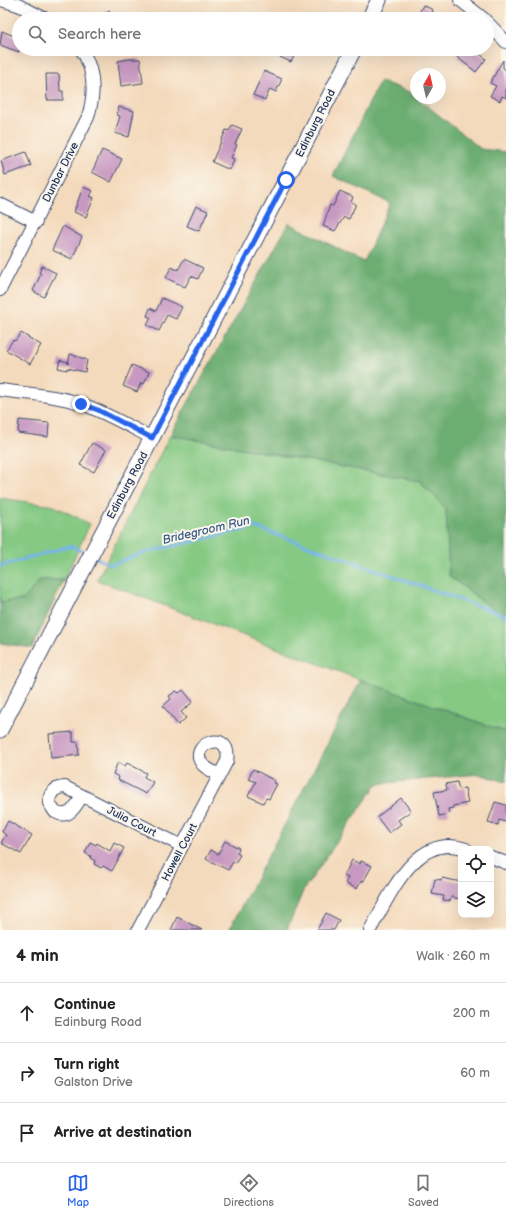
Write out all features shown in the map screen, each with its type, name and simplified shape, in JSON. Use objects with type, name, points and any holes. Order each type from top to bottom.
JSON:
[{"type":"main road","points":[[373,12],[379,0]]},
{"type":"main road","name":"Edinburg Road","points":[[0,730],[350,56]]},
{"type":"street","points":[[1,0],[31,12]]},
{"type":"street","points":[[460,0],[475,12]]},
{"type":"street","points":[[494,29],[506,42]]},
{"type":"street","name":"Dunbar Drive","points":[[0,290],[88,118],[92,105],[92,79],[90,66],[85,56]]},
{"type":"street","points":[[0,204],[36,222]]},
{"type":"street","points":[[0,390],[63,399],[81,404],[98,410],[152,438]]},
{"type":"street","name":"Howell Court","points":[[138,930],[219,775]]},
{"type":"street","name":"Julia Court","points":[[82,796],[182,846]]},
{"type":"street","points":[[370,930],[413,861],[422,854],[441,847],[458,847]]},
{"type":"street","points":[[494,859],[506,863]]},
{"type":"green space","points":[[380,81],[410,92],[410,104],[425,104],[481,149],[506,152],[506,619],[449,576],[446,509],[420,481],[170,435],[289,223],[364,262],[390,203],[333,176]]},
{"type":"green space","points":[[170,435],[420,481],[446,509],[449,576],[506,619],[506,732],[361,680],[97,580]]},
{"type":"green space","points":[[0,498],[54,506],[90,524],[64,580],[41,580],[23,600],[0,602]]},
{"type":"green space","points":[[40,580],[64,580],[32,648],[0,643],[0,602],[23,600]]},
{"type":"green space","points":[[361,680],[506,732],[506,782],[479,774],[377,784],[303,891],[287,930],[229,930]]},
{"type":"building","points":[[423,5],[433,10],[432,12],[420,12]]},
{"type":"building","points":[[2,31],[12,35],[12,49],[0,45]]},
{"type":"building","points":[[280,56],[294,56],[291,62]]},
{"type":"building","points":[[482,56],[486,59],[476,72],[457,57]]},
{"type":"building","points":[[140,59],[143,83],[121,86],[118,61]]},
{"type":"building","points":[[503,60],[503,68],[506,70],[506,98],[502,96],[500,101],[490,96],[496,86],[490,83]]},
{"type":"building","points":[[264,71],[282,79],[276,92],[270,89],[265,100],[253,95]]},
{"type":"building","points":[[46,74],[59,74],[60,91],[63,91],[63,100],[47,100]]},
{"type":"building","points":[[119,107],[134,111],[129,137],[115,133],[120,116],[117,115]]},
{"type":"building","points":[[232,125],[242,129],[235,144],[237,145],[231,158],[234,159],[230,170],[212,162],[226,130],[229,131]]},
{"type":"building","points":[[102,150],[122,159],[111,182],[92,172]]},
{"type":"building","points":[[26,152],[31,166],[5,175],[1,161]]},
{"type":"building","points":[[83,187],[93,191],[90,196],[94,198],[86,217],[74,212]]},
{"type":"building","points":[[340,191],[353,197],[351,202],[356,204],[349,219],[344,217],[335,231],[323,226],[330,205],[333,206]]},
{"type":"building","points":[[196,206],[208,211],[199,231],[187,226]]},
{"type":"building","points":[[63,226],[82,237],[72,259],[52,250]]},
{"type":"building","points":[[184,259],[203,268],[198,279],[191,276],[185,287],[166,278],[171,267],[178,270]]},
{"type":"building","points":[[42,266],[56,273],[44,297],[33,291],[41,274],[39,273]]},
{"type":"building","points":[[162,298],[182,307],[176,319],[167,315],[159,331],[147,325],[151,318],[147,316],[150,308],[156,311]]},
{"type":"building","points":[[21,333],[41,345],[30,364],[6,350],[13,340],[15,341]]},
{"type":"building","points":[[70,354],[87,360],[85,372],[67,368],[67,370],[58,368],[60,360],[68,362],[68,364]]},
{"type":"building","points":[[132,365],[149,372],[144,384],[141,383],[137,392],[123,386]]},
{"type":"building","points":[[19,420],[49,423],[48,437],[18,433]]},
{"type":"building","points":[[92,443],[106,450],[94,472],[80,465]]},
{"type":"building","points":[[183,690],[193,702],[181,712],[186,718],[178,725],[163,706],[171,699],[169,696],[176,691],[179,693]]},
{"type":"building","points":[[73,732],[73,742],[78,742],[79,755],[51,758],[49,734]]},
{"type":"building","points":[[118,762],[125,766],[127,763],[146,773],[144,777],[153,782],[146,794],[118,780],[119,777],[113,774]]},
{"type":"building","points":[[253,769],[275,781],[274,783],[277,784],[269,799],[266,798],[263,803],[248,796],[256,782],[248,779]]},
{"type":"building","points":[[457,782],[459,789],[465,788],[468,803],[453,806],[453,808],[448,809],[449,814],[439,816],[434,792],[447,790],[446,784]]},
{"type":"building","points":[[401,798],[411,811],[398,820],[401,824],[389,833],[377,817]]},
{"type":"building","points":[[495,802],[506,805],[506,822],[499,820],[498,825],[488,822]]},
{"type":"building","points":[[8,821],[32,835],[21,854],[1,843],[6,835],[2,832]]},
{"type":"building","points":[[225,841],[239,848],[237,853],[240,855],[228,870],[206,859],[211,850],[218,854]]},
{"type":"building","points":[[90,842],[96,845],[97,843],[110,851],[114,843],[124,848],[112,871],[103,866],[101,868],[94,864],[95,861],[90,858],[91,856],[85,853]]},
{"type":"building","points":[[352,860],[360,864],[361,861],[372,866],[363,882],[361,881],[357,889],[345,883],[348,878],[344,876]]},
{"type":"building","points":[[442,878],[458,881],[458,898],[451,897],[450,901],[443,900],[444,896],[432,894],[435,879],[441,880]]},
{"type":"building","points":[[326,913],[339,920],[334,930],[317,930]]},
{"type":"building","points":[[177,917],[202,930],[171,930]]},
{"type":"waterway","name":"Bridegroom Run","points":[[94,557],[111,565],[143,553],[255,527],[506,616]]},
{"type":"waterway","name":"Bridegroom Run","points":[[0,566],[70,546],[87,553]]},
{"type":"route","points":[[81,404],[98,410],[152,438],[286,180]]}]
